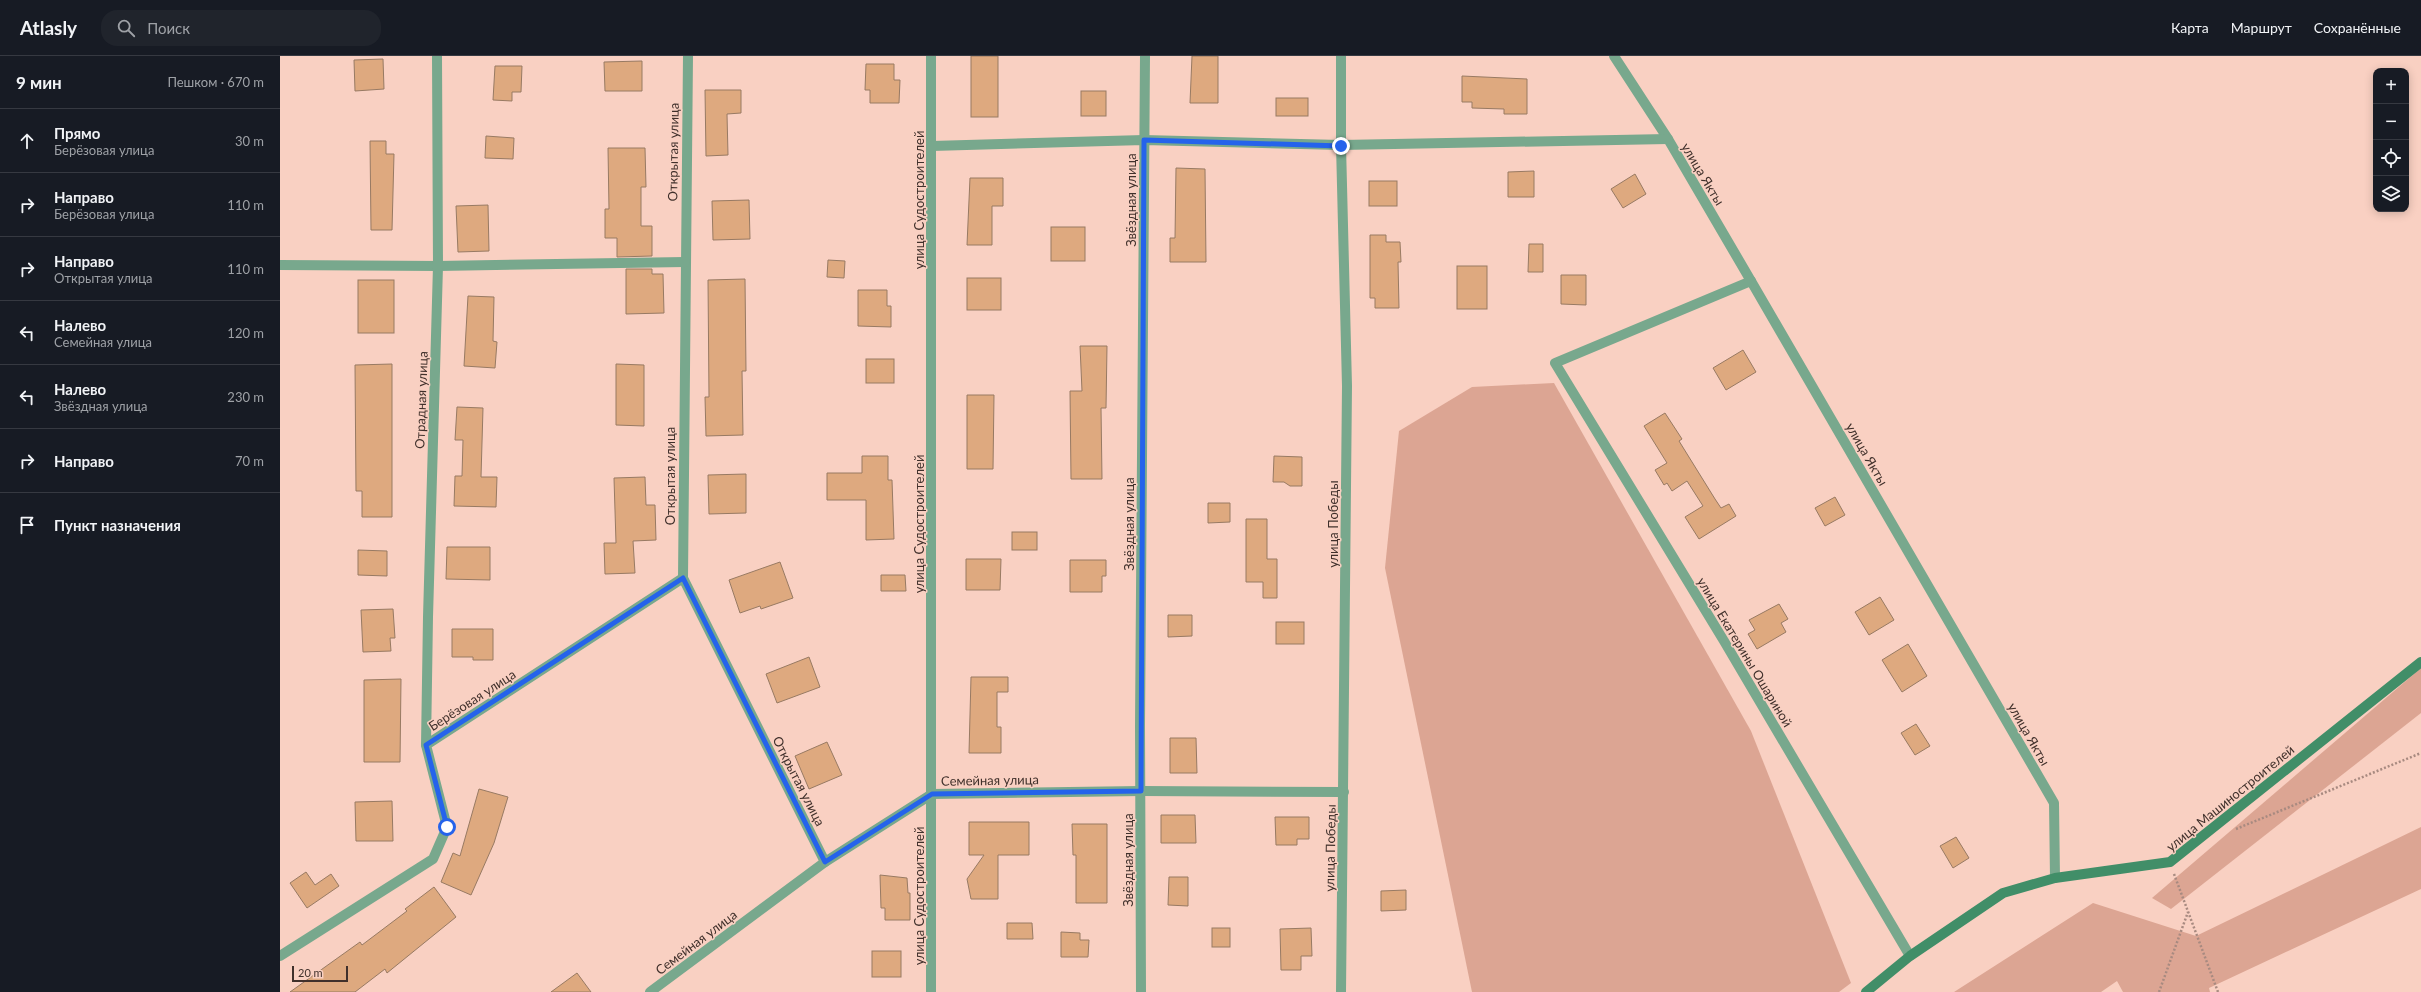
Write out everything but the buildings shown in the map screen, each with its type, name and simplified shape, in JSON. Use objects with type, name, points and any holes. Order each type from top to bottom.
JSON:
[{"type":"street","name":"Отрадная улица","points":[[426,745],[428,609],[438,266],[437,56]]},
{"type":"street","name":"Открытая улица","points":[[688,56],[683,578],[825,862]]},
{"type":"street","name":"улица Судостроителей","points":[[931,56],[931,992]]},
{"type":"street","name":"Звёздная улица","points":[[1141,992],[1145,56]]},
{"type":"street","name":"улица Победы","points":[[1341,56],[1341,146],[1347,386],[1341,992]]},
{"type":"street","name":"улица Якты","points":[[1614,56],[1668,139],[1752,281],[2054,803],[2055,878]]},
{"type":"street","points":[[932,146],[1144,140],[1341,146],[1668,139]]},
{"type":"street","points":[[280,266],[438,266],[685,262]]},
{"type":"street","name":"улица Екатерины Ошариной","points":[[1752,281],[1555,363],[1724,641],[1910,956]]},
{"type":"street","name":"Берёзовая улица","points":[[280,956],[433,859],[447,827],[426,745],[683,578]]},
{"type":"street","name":"улица Машиностроителей","points":[[1866,992],[1910,956],[2003,893],[2055,878],[2170,862],[2421,662]]},
{"type":"street","name":"Семейная улица","points":[[650,992],[825,862],[932,794],[1141,791],[1344,792]]},
{"type":"path","points":[[2230,831],[2421,753]]},
{"type":"path","points":[[2170,862],[2218,992]]},
{"type":"path","points":[[2159,992],[2188,912]]},
{"type":"shaded area","points":[[1554,383],[1751,731],[1851,983],[1839,992],[1472,992],[1385,568],[1399,431],[1472,387]]},
{"type":"shaded area","points":[[2421,668],[2421,713],[2171,909],[2152,898]]},
{"type":"shaded area","points":[[2421,827],[2421,889],[2209,988],[2210,992],[2123,992],[2117,981],[2101,992],[1954,992],[2093,903],[2196,936]]},
{"type":"route","points":[[447,827],[426,745],[683,578],[825,862],[932,794],[1141,791],[1140,726],[1144,140],[1341,146]]}]
